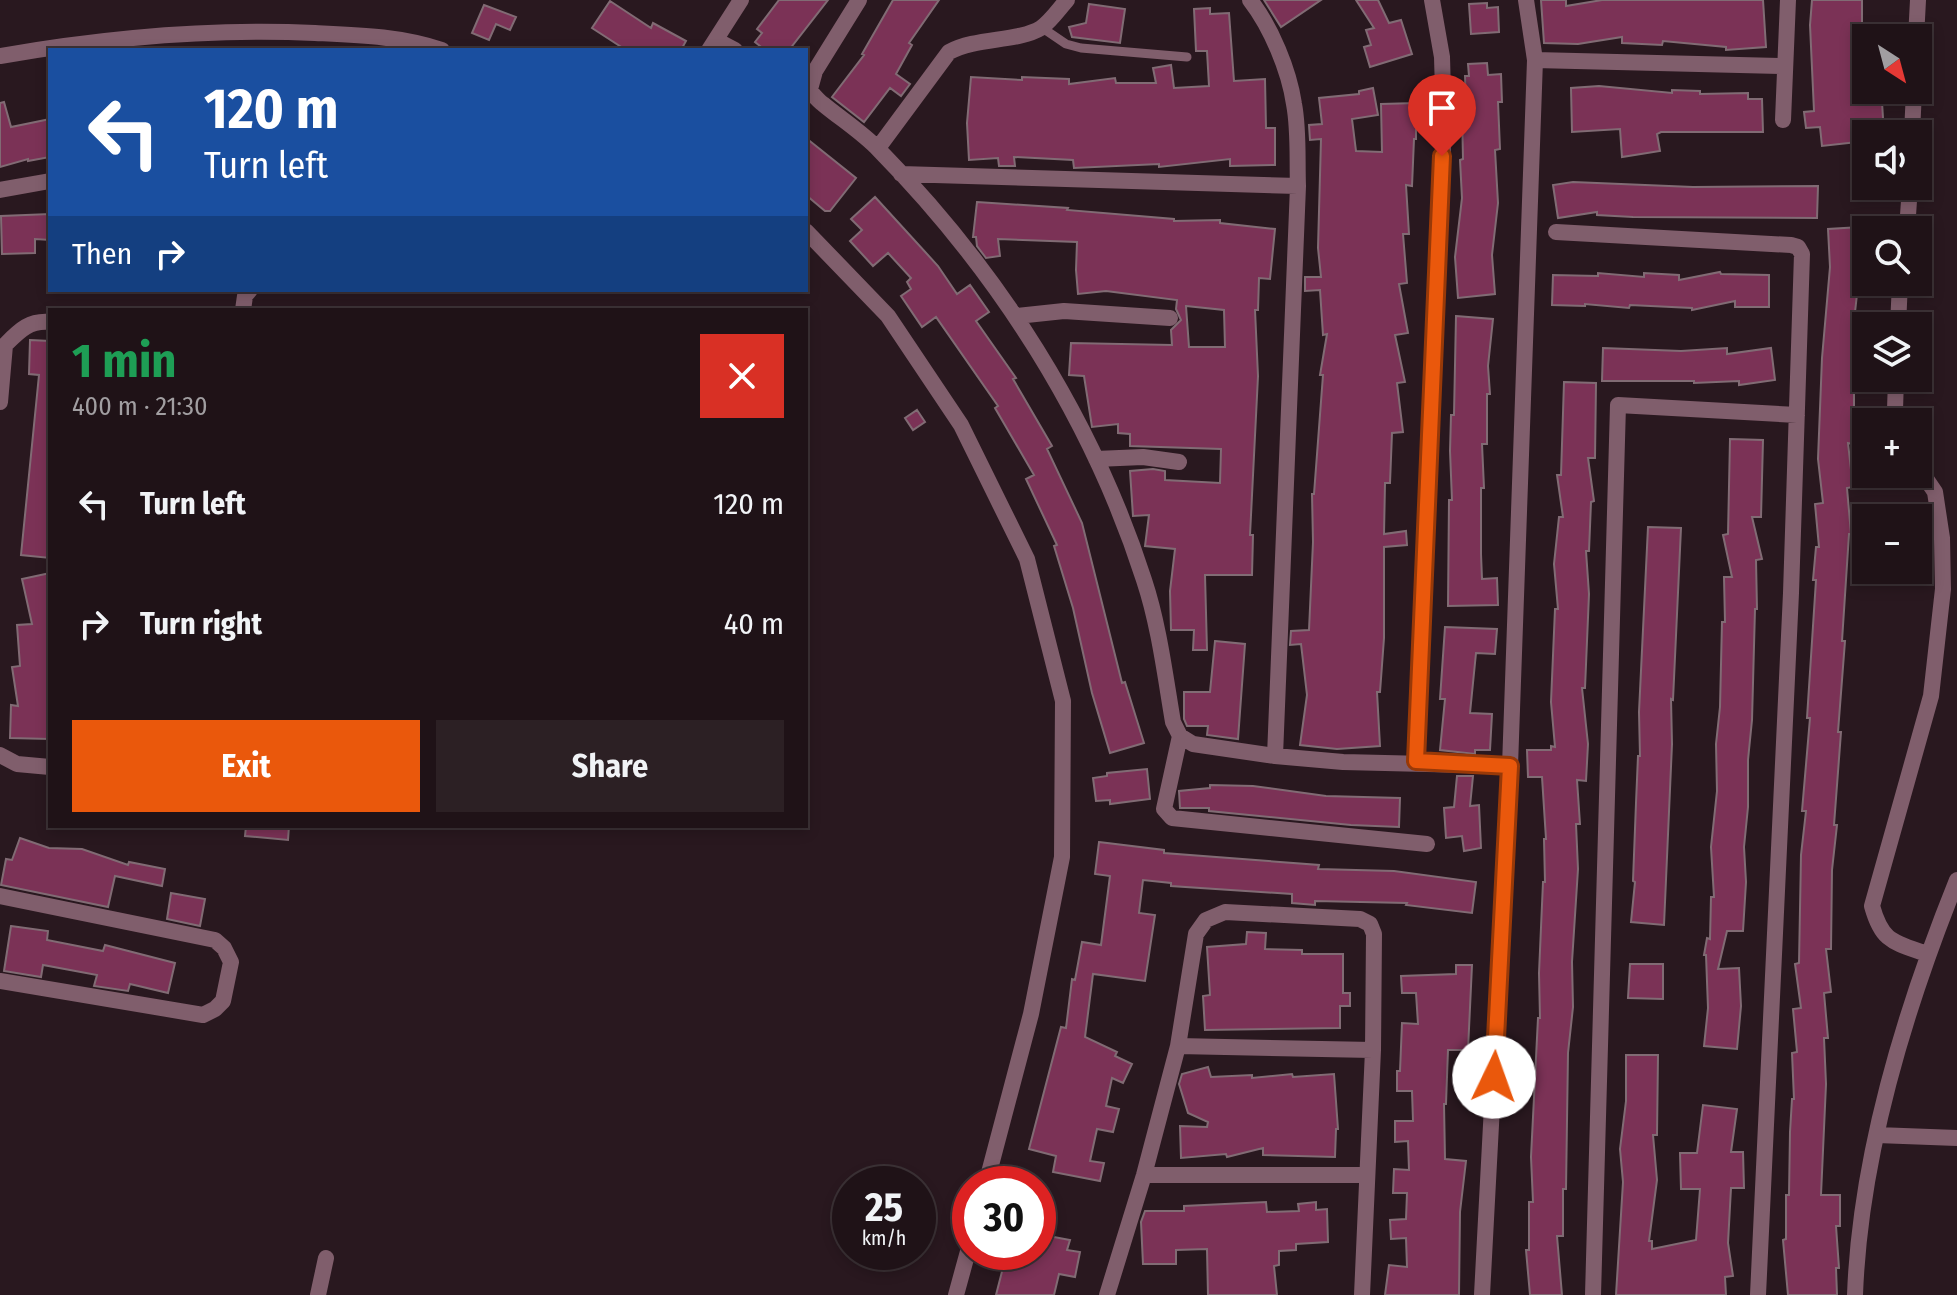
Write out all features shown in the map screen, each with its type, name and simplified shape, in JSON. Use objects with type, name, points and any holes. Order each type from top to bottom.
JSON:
[{"type":"street","points":[[713,45],[741,0]]},
{"type":"street","points":[[859,0],[815,71],[808,88],[818,101],[878,148],[937,215],[1017,316],[1076,416],[1144,578],[1154,612],[1173,722],[1180,736],[1193,744],[1275,756],[1343,762],[1416,761],[1510,766]]},
{"type":"street","points":[[878,148],[949,52],[963,44],[1030,32],[1041,27],[1067,0]]},
{"type":"street","points":[[1250,0],[1262,15],[1277,49],[1294,103],[1298,186],[1275,756]]},
{"type":"street","points":[[1416,761],[1444,126],[1442,57],[1432,0]]},
{"type":"street","points":[[1482,1295],[1510,766],[1535,60],[1526,0]]},
{"type":"street","points":[[1783,120],[1788,0]]},
{"type":"street","points":[[1917,24],[1918,0]]},
{"type":"street","points":[[0,56],[62,45],[249,30],[399,38],[435,48]]},
{"type":"street","points":[[1535,60],[1785,66]]},
{"type":"street","points":[[901,174],[1298,186]]},
{"type":"street","points":[[0,190],[48,181]]},
{"type":"street","points":[[1556,232],[1798,247],[1802,254],[1758,1295]]},
{"type":"street","points":[[808,233],[888,316],[961,425],[1027,559],[1063,701],[1062,857],[1031,1014],[991,1166]]},
{"type":"street","points":[[1017,316],[1064,311],[1170,318]]},
{"type":"street","points":[[0,402],[5,345],[23,327],[39,321],[48,322]]},
{"type":"street","points":[[1593,1295],[1618,405],[1797,415]]},
{"type":"street","points":[[1096,459],[1143,457],[1179,462]]},
{"type":"street","points":[[1927,954],[1894,942],[1879,929],[1872,906],[1931,696],[1943,589],[1942,538],[1932,488]]},
{"type":"street","points":[[1180,736],[1164,809],[1172,818],[1427,844]]},
{"type":"street","points":[[0,755],[17,764],[48,767]]},
{"type":"street","points":[[1855,1295],[1857,1251],[1877,1135],[1927,954],[1957,880]]},
{"type":"street","points":[[0,896],[215,940],[224,948],[231,962],[223,1001],[203,1015],[0,981]]},
{"type":"street","points":[[1107,1295],[1144,1175],[1178,1046],[1196,934],[1206,920],[1225,912],[1360,919],[1370,924],[1374,934],[1373,1050],[1362,1295]]},
{"type":"street","points":[[1178,1046],[1373,1050]]},
{"type":"street","points":[[1877,1135],[1957,1138]]},
{"type":"street","points":[[1144,1175],[1367,1175]]},
{"type":"street","points":[[318,1295],[326,1258]]},
{"type":"street","points":[[956,1295],[963,1270]]},
{"type":"lane","points":[[1041,27],[1066,44],[1081,48],[1187,57]]},
{"type":"building","points":[[779,0],[828,0],[791,48],[762,48],[755,42],[762,33],[757,29]]},
{"type":"building","points":[[893,0],[939,0],[909,43],[912,45],[896,74],[910,84],[901,96],[890,88],[864,122],[832,97],[864,55]]},
{"type":"building","points":[[1264,0],[1321,0],[1281,27]]},
{"type":"building","points":[[1356,0],[1378,0],[1389,23],[1401,20],[1412,54],[1370,67],[1364,47],[1371,45],[1366,30],[1374,28]]},
{"type":"building","points":[[1541,0],[1566,0],[1566,6],[1602,0],[1763,0],[1766,47],[1726,50],[1726,47],[1663,41],[1662,45],[1622,43],[1622,37],[1578,44],[1544,43]]},
{"type":"building","points":[[1812,0],[1862,0],[1862,24],[1852,24],[1852,104],[1882,104],[1883,120],[1852,120],[1852,143],[1822,146],[1820,127],[1806,128],[1804,112],[1814,111],[1810,25]]},
{"type":"building","points":[[610,1],[651,28],[653,23],[686,41],[682,48],[623,48],[592,28]]},
{"type":"building","points":[[1487,3],[1487,8],[1498,7],[1499,32],[1471,34],[1469,4]]},
{"type":"building","points":[[1089,4],[1125,9],[1120,43],[1072,37],[1069,27],[1086,23]]},
{"type":"building","points":[[484,5],[516,17],[510,30],[496,24],[489,40],[472,33]]},
{"type":"building","points":[[1210,8],[1210,14],[1229,13],[1234,81],[1265,79],[1266,128],[1275,128],[1275,165],[1230,166],[1230,159],[1159,167],[1159,164],[1074,168],[1073,160],[1014,157],[1015,166],[999,166],[998,158],[969,160],[967,123],[971,77],[1069,79],[1069,84],[1115,78],[1116,83],[1156,83],[1153,68],[1171,65],[1174,88],[1209,86],[1207,51],[1196,51],[1194,9]]},
{"type":"building","points":[[1487,63],[1488,75],[1501,74],[1502,102],[1498,102],[1500,149],[1495,150],[1498,203],[1492,255],[1495,294],[1458,298],[1455,257],[1462,198],[1460,160],[1463,159],[1462,113],[1466,113],[1465,76],[1469,76],[1468,64]]},
{"type":"building","points":[[1599,86],[1672,93],[1672,90],[1700,91],[1700,94],[1748,93],[1748,99],[1762,99],[1763,132],[1661,132],[1657,134],[1660,151],[1622,157],[1620,129],[1572,132],[1571,88]]},
{"type":"building","points":[[1373,88],[1378,115],[1352,119],[1356,151],[1382,152],[1381,104],[1416,103],[1412,186],[1406,185],[1409,234],[1403,234],[1407,283],[1399,284],[1408,333],[1395,335],[1405,382],[1397,383],[1403,432],[1392,433],[1390,483],[1385,483],[1384,534],[1406,531],[1407,545],[1384,547],[1384,638],[1380,692],[1377,692],[1380,746],[1337,749],[1300,745],[1307,695],[1301,644],[1290,645],[1291,631],[1309,630],[1312,494],[1323,375],[1320,375],[1327,334],[1323,335],[1320,290],[1305,291],[1305,277],[1321,277],[1318,248],[1321,139],[1310,140],[1309,125],[1322,124],[1319,98],[1359,94],[1359,91]]},
{"type":"building","points":[[4,102],[11,127],[48,119],[48,157],[0,167],[0,103]]},
{"type":"building","points":[[808,140],[856,178],[830,211],[825,211],[808,197]]},
{"type":"building","points":[[1573,182],[1693,187],[1818,186],[1817,218],[1633,217],[1597,215],[1597,212],[1558,218],[1553,185]]},
{"type":"building","points":[[875,197],[938,266],[957,294],[970,285],[989,312],[976,321],[1016,378],[1013,379],[1052,446],[1047,449],[1082,523],[1122,683],[1125,682],[1144,743],[1110,753],[1054,546],[1057,545],[1026,479],[1034,475],[995,408],[998,406],[936,317],[922,327],[901,296],[911,289],[907,282],[911,278],[888,253],[873,266],[850,241],[862,230],[851,219]]},
{"type":"building","points":[[977,202],[1068,208],[1174,221],[1220,220],[1220,223],[1275,229],[1270,279],[1259,278],[1258,310],[1255,310],[1258,376],[1250,535],[1253,535],[1252,575],[1205,575],[1207,650],[1193,650],[1194,630],[1171,630],[1170,591],[1175,549],[1145,546],[1149,515],[1133,516],[1130,471],[1153,469],[1165,471],[1165,480],[1220,483],[1221,449],[1130,446],[1130,434],[1118,433],[1118,424],[1092,427],[1084,376],[1069,375],[1071,343],[1172,345],[1171,330],[1181,320],[1176,309],[1177,300],[1106,291],[1078,294],[1077,242],[998,239],[1000,256],[986,258],[977,246],[976,237],[973,237]],"holes":[[[1186,306],[1224,310],[1225,347],[1189,347]]]},
{"type":"building","points":[[48,214],[48,240],[35,239],[35,253],[2,254],[1,216]]},
{"type":"building","points":[[1852,228],[1852,296],[1857,296],[1855,312],[1852,312],[1852,444],[1848,443],[1852,478],[1852,487],[1847,488],[1851,534],[1842,641],[1845,641],[1838,732],[1841,732],[1834,825],[1837,825],[1832,870],[1831,949],[1826,949],[1831,992],[1824,993],[1828,1038],[1824,1038],[1826,1084],[1821,1195],[1840,1195],[1840,1226],[1836,1226],[1839,1268],[1836,1268],[1837,1295],[1788,1295],[1783,1240],[1786,1239],[1786,1195],[1789,1195],[1794,1099],[1792,1053],[1797,1052],[1793,1009],[1801,1008],[1795,964],[1799,963],[1801,855],[1806,811],[1802,811],[1816,580],[1813,580],[1816,547],[1819,547],[1815,504],[1823,503],[1818,459],[1830,267],[1828,229]]},
{"type":"building","points":[[1720,272],[1769,275],[1769,307],[1735,307],[1735,301],[1692,310],[1630,305],[1629,308],[1552,305],[1553,275],[1598,276],[1598,273],[1644,277],[1644,273],[1679,275],[1679,280]]},
{"type":"building","points":[[1456,316],[1493,319],[1488,366],[1487,444],[1482,444],[1481,554],[1482,579],[1497,578],[1498,605],[1448,606]]},
{"type":"building","points":[[30,340],[48,341],[48,558],[21,555],[39,375],[29,374]]},
{"type":"building","points":[[1603,348],[1681,351],[1727,348],[1727,354],[1771,348],[1775,380],[1739,385],[1739,381],[1602,381]]},
{"type":"building","points":[[1564,382],[1596,383],[1595,458],[1588,458],[1594,501],[1591,502],[1589,551],[1586,551],[1589,594],[1585,688],[1582,688],[1588,744],[1586,781],[1577,780],[1580,824],[1576,824],[1578,869],[1572,962],[1573,1007],[1568,1053],[1566,1189],[1563,1189],[1563,1236],[1557,1236],[1562,1295],[1530,1295],[1526,1250],[1529,1250],[1529,1202],[1533,1202],[1531,1157],[1540,1018],[1539,973],[1546,839],[1542,777],[1528,777],[1527,750],[1551,750],[1551,746],[1555,747],[1551,702],[1555,609],[1558,609],[1554,564],[1559,517],[1563,517],[1557,475],[1561,475]]},
{"type":"building","points":[[917,410],[925,422],[913,430],[905,418]]},
{"type":"building","points":[[1730,439],[1763,440],[1761,517],[1752,517],[1762,559],[1756,560],[1757,609],[1744,847],[1746,882],[1743,931],[1727,931],[1718,969],[1739,968],[1741,1006],[1737,1049],[1704,1046],[1708,1008],[1704,955],[1707,938],[1710,939],[1711,897],[1714,897],[1711,847],[1717,791],[1716,744],[1722,622],[1725,622],[1724,577],[1732,577],[1723,535],[1728,534]]},
{"type":"building","points":[[1648,527],[1681,528],[1671,699],[1664,925],[1631,922]]},
{"type":"building","points":[[48,573],[48,739],[10,738],[11,705],[18,706],[12,667],[20,666],[17,625],[32,624],[22,579]]},
{"type":"building","points":[[1445,627],[1497,629],[1495,654],[1476,653],[1470,713],[1492,714],[1490,750],[1475,750],[1475,754],[1440,750],[1445,699],[1440,699]]},
{"type":"building","points":[[1215,641],[1245,644],[1238,739],[1207,735],[1208,726],[1187,726],[1184,719],[1184,692],[1210,692]]},
{"type":"building","points":[[1147,769],[1150,799],[1110,804],[1110,800],[1096,801],[1093,778],[1107,776],[1107,773]]},
{"type":"building","points":[[1457,776],[1473,776],[1470,806],[1479,805],[1481,848],[1464,851],[1462,836],[1446,838],[1444,808],[1454,807]]},
{"type":"building","points":[[1210,785],[1253,786],[1326,796],[1400,798],[1399,827],[1209,811],[1209,808],[1180,808],[1179,791],[1210,788]]},
{"type":"building","points":[[246,828],[289,828],[288,840],[245,836]]},
{"type":"building","points":[[20,838],[49,848],[82,849],[128,865],[129,862],[165,869],[162,886],[115,876],[108,907],[1,885],[6,859],[12,860]]},
{"type":"building","points":[[1099,842],[1164,850],[1164,853],[1319,865],[1318,869],[1394,871],[1476,882],[1472,913],[1407,903],[1292,903],[1292,894],[1171,886],[1171,883],[1143,880],[1139,913],[1155,915],[1145,981],[1093,974],[1085,1037],[1117,1052],[1115,1056],[1132,1064],[1123,1083],[1112,1078],[1106,1106],[1119,1109],[1113,1132],[1097,1129],[1090,1161],[1104,1163],[1100,1181],[1056,1173],[1056,1156],[1029,1149],[1061,1027],[1066,1028],[1072,979],[1075,980],[1082,942],[1101,945],[1110,876],[1095,874]]},
{"type":"building","points":[[171,893],[205,899],[200,926],[167,919]]},
{"type":"building","points":[[11,926],[48,931],[47,940],[103,951],[105,945],[175,963],[168,993],[130,984],[128,991],[94,986],[97,975],[43,965],[41,977],[4,971]]},
{"type":"building","points":[[1247,932],[1266,933],[1265,949],[1302,950],[1302,954],[1343,954],[1343,993],[1350,993],[1350,1006],[1340,1006],[1340,1028],[1205,1030],[1203,996],[1210,995],[1207,947],[1246,944]]},
{"type":"building","points":[[1630,964],[1663,964],[1663,999],[1628,998]]},
{"type":"building","points":[[1456,965],[1472,965],[1468,1050],[1448,1050],[1444,1104],[1445,1159],[1466,1161],[1460,1212],[1459,1295],[1385,1295],[1389,1265],[1407,1267],[1406,1238],[1391,1239],[1390,1220],[1406,1219],[1407,1193],[1393,1193],[1394,1169],[1409,1170],[1408,1141],[1395,1142],[1395,1121],[1413,1121],[1412,1091],[1397,1091],[1402,1023],[1418,1024],[1416,993],[1402,993],[1401,976],[1456,974]]},
{"type":"building","points":[[1626,1055],[1658,1055],[1657,1135],[1653,1135],[1657,1180],[1649,1241],[1652,1241],[1652,1249],[1696,1240],[1700,1189],[1681,1189],[1680,1153],[1697,1153],[1703,1105],[1737,1109],[1731,1152],[1743,1152],[1744,1188],[1731,1188],[1728,1243],[1733,1276],[1725,1277],[1726,1295],[1616,1295]]},
{"type":"building","points":[[1208,1067],[1211,1077],[1334,1074],[1338,1129],[1335,1157],[1263,1155],[1263,1148],[1227,1157],[1226,1154],[1181,1158],[1180,1126],[1207,1127],[1208,1122],[1188,1113],[1179,1084],[1182,1074]]},
{"type":"building","points":[[1266,1202],[1267,1212],[1299,1211],[1298,1204],[1316,1202],[1316,1210],[1327,1209],[1328,1242],[1296,1244],[1296,1250],[1279,1251],[1279,1265],[1274,1266],[1277,1295],[1208,1295],[1207,1249],[1176,1250],[1176,1264],[1143,1264],[1141,1222],[1145,1211],[1184,1211],[1184,1206]]},
{"type":"building","points":[[1056,1237],[1070,1240],[1067,1250],[1080,1252],[1075,1277],[1059,1274],[1054,1295],[996,1295],[1002,1270],[1056,1270]]},
{"type":"route","points":[[1442,156],[1416,761],[1510,766],[1494,1077]]}]
